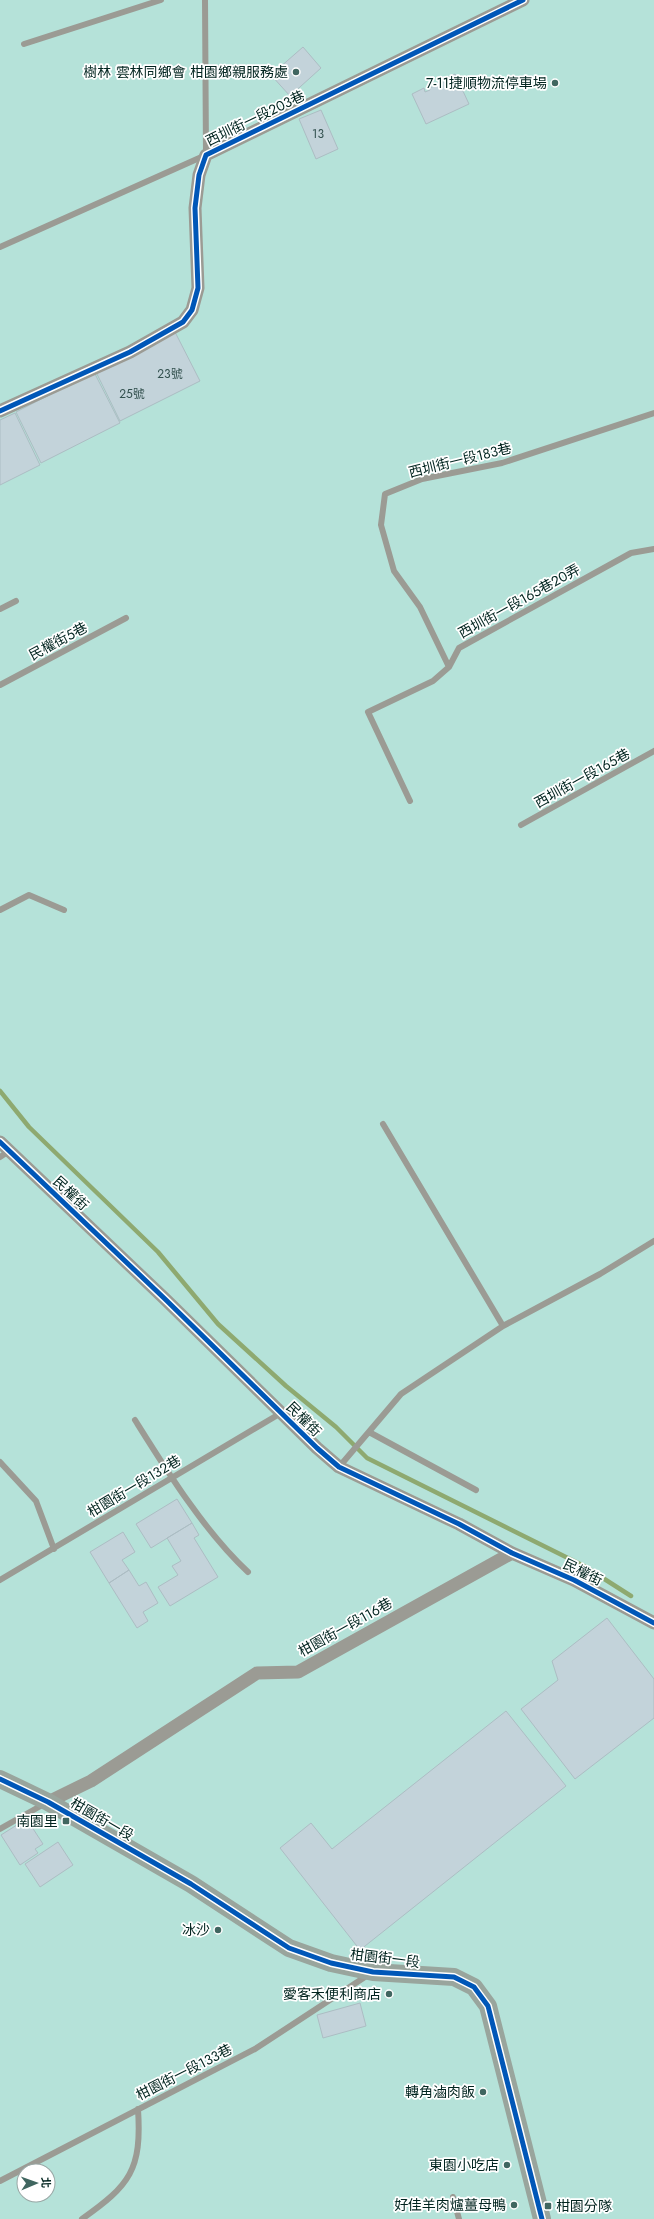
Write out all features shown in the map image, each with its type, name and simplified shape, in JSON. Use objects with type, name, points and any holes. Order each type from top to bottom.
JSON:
[{"type":"street","name":"西圳街一段203巷","points":[[0,411],[130,352],[183,322],[188,316],[192,310],[198,288],[194,208],[199,175],[206,155],[523,0]]},
{"type":"street","name":"民權街","points":[[3,1150],[165,1299],[281,1413],[339,1467],[459,1524],[512,1553],[574,1580],[654,1623]]},
{"type":"street","name":"柑園街一段116巷","points":[[48,1802],[91,1781],[258,1673],[298,1672],[512,1553]]},
{"type":"street","name":"柑園街一段","points":[[0,1779],[48,1802],[191,1884],[289,1948],[331,1963],[373,1972],[454,1977],[474,1987],[488,2006],[542,2219]]},
{"type":"lane","points":[[24,44],[161,0]]},
{"type":"lane","points":[[0,247],[206,155],[205,0]]},
{"type":"lane","name":"西圳街一段183巷","points":[[449,667],[420,607],[394,571],[381,525],[385,494],[422,479],[502,463],[654,412]]},
{"type":"lane","name":"西圳街一段165巷20弄","points":[[410,801],[368,712],[433,681],[449,667],[459,648],[631,553],[654,549]]},
{"type":"lane","points":[[0,609],[16,601]]},
{"type":"lane","name":"民權街5巷","points":[[0,685],[126,618]]},
{"type":"lane","name":"西圳街一段165巷","points":[[521,825],[654,751]]},
{"type":"lane","points":[[0,910],[29,895],[64,910]]},
{"type":"lane","points":[[383,1124],[503,1326]]},
{"type":"lane","points":[[339,1467],[401,1394],[503,1326],[600,1274],[654,1241]]},
{"type":"lane","name":"柑園街一段132巷","points":[[0,1580],[281,1413]]},
{"type":"lane","points":[[135,1420],[171,1477],[232,1558],[248,1572]]},
{"type":"lane","points":[[369,1432],[476,1490]]},
{"type":"lane","points":[[0,1462],[36,1501],[54,1549]]},
{"type":"lane","points":[[0,1829],[48,1802]]},
{"type":"lane","name":"柑園街一段133巷","points":[[0,2181],[255,2049],[373,1972]]},
{"type":"lane","points":[[82,2219],[100,2206],[126,2183],[136,2162],[139,2133],[138,2109]]},
{"type":"lane","points":[[453,2197],[460,2219]]},
{"type":"building","name":"樹林 雲林同鄉會 柑園鄉親服務處","points":[[303,47],[321,68],[290,96],[271,75]]},
{"type":"building","points":[[455,74],[469,104],[426,124],[412,94],[424,88],[425,92],[430,90],[429,88],[443,83],[442,80]]},
{"type":"building","points":[[321,110],[338,149],[316,159],[299,119]]},
{"type":"building","points":[[175,332],[200,381],[120,421],[96,372]]},
{"type":"building","points":[[94,372],[120,423],[41,463],[16,412]]},
{"type":"building","points":[[15,413],[40,465],[0,485],[0,420]]},
{"type":"building","points":[[177,1499],[192,1523],[151,1548],[136,1524]]},
{"type":"building","points":[[192,1523],[199,1535],[194,1538],[218,1577],[170,1606],[158,1587],[178,1575],[172,1566],[181,1561],[167,1538]]},
{"type":"building","points":[[123,1532],[135,1552],[122,1560],[129,1570],[109,1583],[90,1552]]},
{"type":"building","points":[[129,1570],[139,1586],[146,1582],[158,1603],[143,1612],[148,1621],[137,1628],[109,1583]]},
{"type":"building","points":[[607,1618],[654,1679],[654,1718],[575,1779],[521,1709],[558,1680],[552,1661]]},
{"type":"building","points":[[506,1711],[566,1786],[360,1950],[280,1848],[311,1823],[332,1849]]},
{"type":"building","points":[[20,1823],[22,1828],[30,1824],[43,1844],[35,1849],[38,1853],[20,1865],[1,1835]]},
{"type":"building","points":[[58,1842],[73,1865],[40,1887],[25,1864]]},
{"type":"building","points":[[360,2003],[366,2026],[323,2038],[317,2015]]},
{"type":"waterway","points":[[0,1091],[29,1127],[158,1252],[218,1324],[286,1386],[336,1427],[367,1458],[584,1566],[631,1596]]},
{"type":"cycle path","points":[[0,411],[130,352],[183,322],[192,310],[198,288],[195,208],[199,175],[206,155],[523,0]]},
{"type":"cycle path","points":[[0,1142],[165,1299],[317,1448],[339,1467],[459,1524],[512,1553],[574,1580],[654,1623]]},
{"type":"cycle path","points":[[0,1779],[48,1802],[191,1884],[289,1948],[331,1963],[373,1972],[454,1977],[474,1987],[488,2006],[542,2219]]},
{"type":"place","name":"樹林 雲林同鄉會 柑園鄉親服務處","points":[[296,72]]},
{"type":"place","name":"7-11捷順物流停車場","points":[[555,83]]},
{"type":"place","name":"南園里","points":[[66,1821]]},
{"type":"place","name":"冰沙","points":[[218,1930]]},
{"type":"place","name":"愛客禾便利商店","points":[[389,1994]]},
{"type":"place","name":"轉角滷肉飯","points":[[483,2092]]},
{"type":"place","name":"東園小吃店","points":[[507,2165]]},
{"type":"place","name":"好佳羊肉爐薑母鴨","points":[[514,2205]]},
{"type":"place","name":"柑園分隊","points":[[548,2206]]}]
